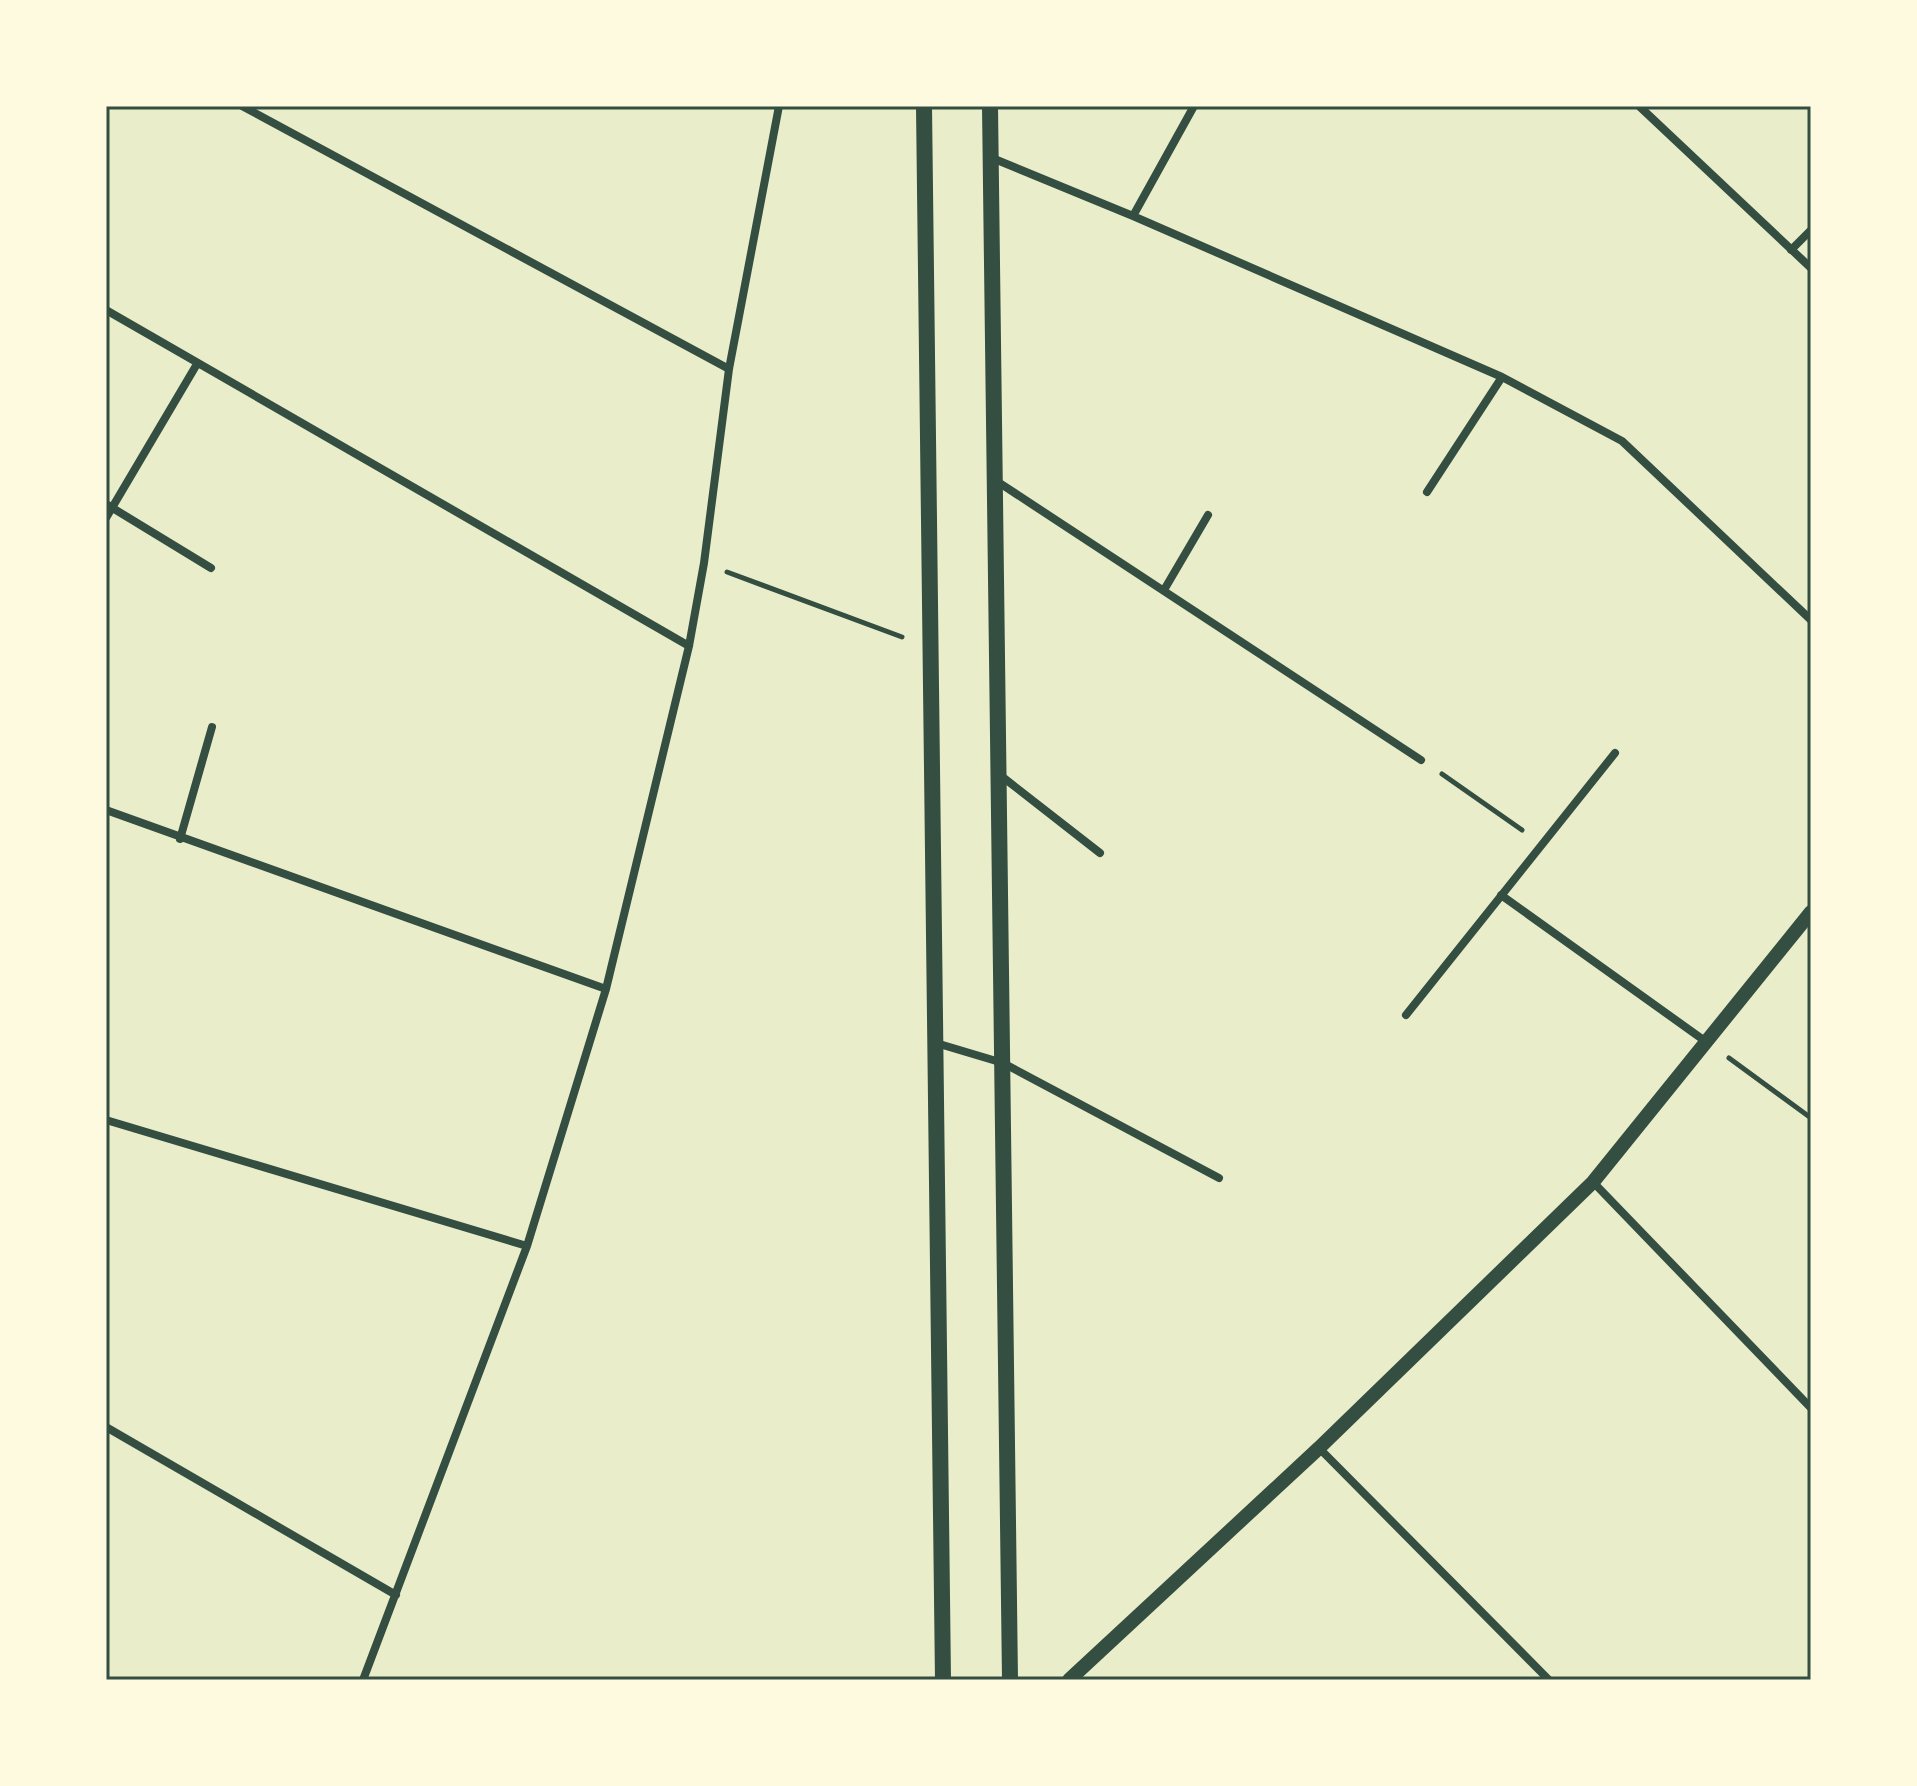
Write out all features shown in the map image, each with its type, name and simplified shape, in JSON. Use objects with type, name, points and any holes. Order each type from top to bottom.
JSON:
[{"type":"main road","points":[[924,106],[943,1680]]},
{"type":"main road","points":[[990,106],[1010,1680]]},
{"type":"street","points":[[242,106],[729,369]]},
{"type":"street","points":[[363,1680],[527,1246],[606,989],[689,646],[704,563],[729,369],[779,106]]},
{"type":"street","points":[[1133,216],[1194,106]]},
{"type":"street","points":[[1639,106],[1811,268]]},
{"type":"street","points":[[991,158],[1133,216],[1502,377],[1622,441],[1811,620]]},
{"type":"street","points":[[1791,250],[1811,230]]},
{"type":"street","points":[[106,310],[689,646]]},
{"type":"street","points":[[106,518],[109,506],[197,364]]},
{"type":"street","points":[[1427,492],[1502,377]]},
{"type":"street","points":[[995,480],[1421,760]]},
{"type":"street","points":[[109,506],[211,568]]},
{"type":"street","points":[[1164,590],[1208,515]]},
{"type":"street","points":[[180,839],[212,727]]},
{"type":"street","points":[[1406,1015],[1615,753]]},
{"type":"street","points":[[999,775],[1100,853]]},
{"type":"street","points":[[106,810],[606,989]]},
{"type":"street","points":[[1501,895],[1705,1041]]},
{"type":"street","points":[[1069,1680],[1319,1448],[1593,1182],[1811,912]]},
{"type":"street","points":[[936,1043],[1003,1063],[1219,1178]]},
{"type":"street","points":[[106,1120],[527,1246]]},
{"type":"street","points":[[1593,1182],[1811,1408]]},
{"type":"street","points":[[106,1427],[396,1595]]},
{"type":"street","points":[[1319,1448],[1549,1680]]},
{"type":"path","points":[[704,563],[931,648]]},
{"type":"path","points":[[1421,760],[1542,845]]},
{"type":"path","points":[[1705,1041],[1811,1118]]}]
